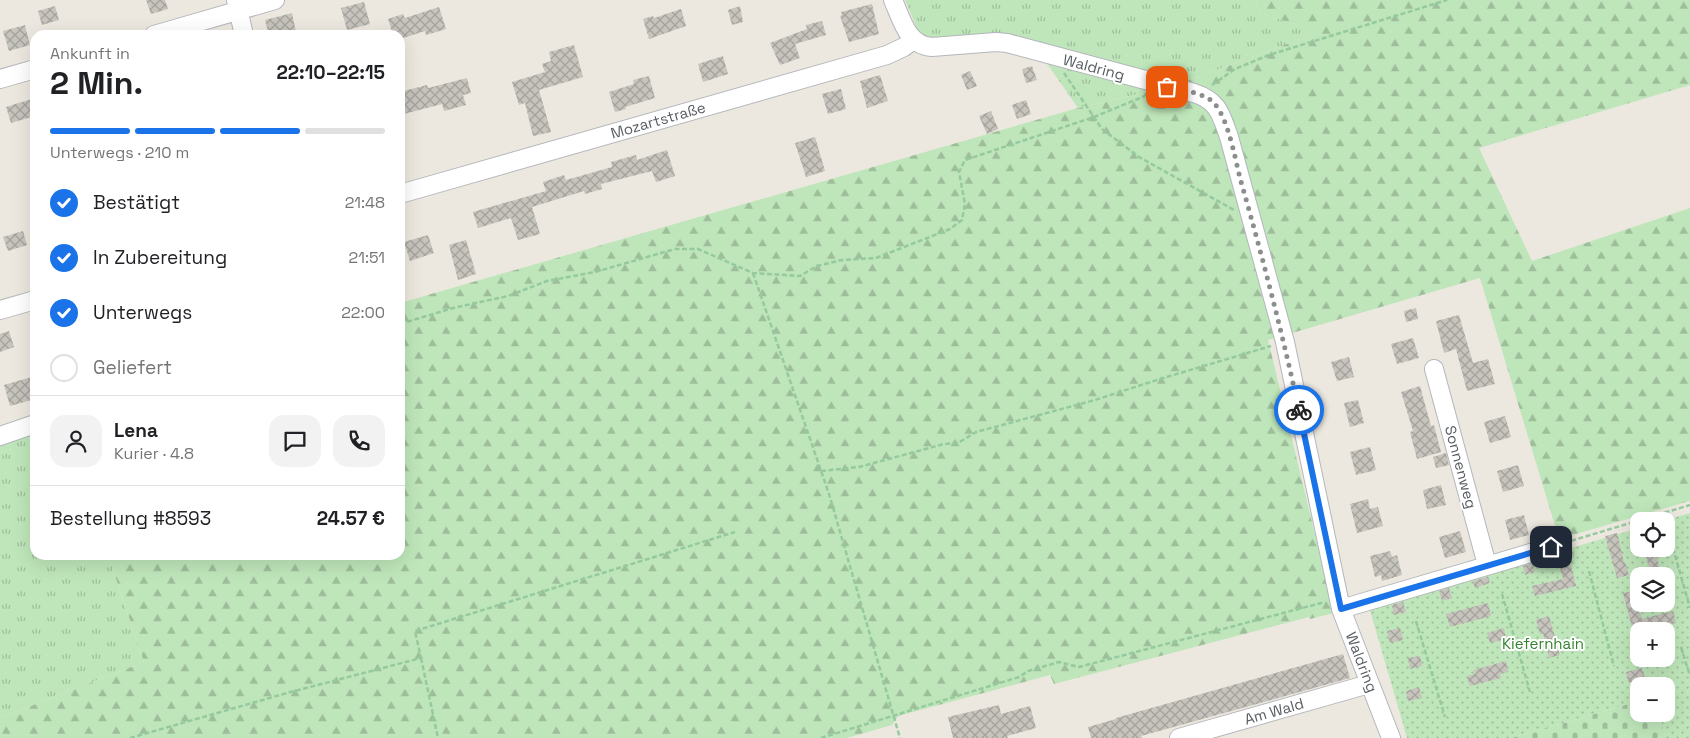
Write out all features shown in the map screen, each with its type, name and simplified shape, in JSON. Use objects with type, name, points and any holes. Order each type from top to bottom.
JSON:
[{"type":"street","points":[[168,30],[237,5],[275,0]]},
{"type":"street","points":[[893,0],[913,40]]},
{"type":"street","points":[[237,5],[243,30]]},
{"type":"street","name":"Waldring","points":[[913,40],[922,46],[932,47],[996,42],[1007,43],[1204,96],[1214,103],[1223,119],[1285,342],[1341,609],[1392,738]]},
{"type":"street","name":"Mozartstraße","points":[[405,193],[887,54],[904,47],[913,40]]},
{"type":"street","points":[[0,80],[30,71]]},
{"type":"street","points":[[0,310],[30,301]]},
{"type":"street","name":"Sonnenweg","points":[[1434,369],[1487,565]]},
{"type":"street","points":[[0,436],[30,426]]},
{"type":"street","points":[[1341,609],[1551,547]]},
{"type":"street","name":"Am Wald","points":[[1179,738],[1370,684]]},
{"type":"path","points":[[1204,96],[1213,85],[1235,69],[1269,55],[1447,0]]},
{"type":"path","points":[[1064,59],[1062,67],[1066,78],[1102,129],[1139,157],[1252,220]]},
{"type":"path","points":[[405,322],[453,308],[508,296],[547,281],[595,272],[675,249],[698,249],[753,272],[800,276],[818,266],[842,260],[876,258],[950,229],[962,220],[965,204],[959,172],[965,160],[1094,117],[1167,87]]},
{"type":"path","points":[[753,272],[821,471],[900,738]]},
{"type":"path","points":[[821,471],[859,467],[944,444],[958,443],[976,432],[1095,400],[1285,342]]},
{"type":"path","points":[[1551,547],[1690,505]]},
{"type":"path","points":[[438,738],[415,631],[735,532]]},
{"type":"path","points":[[1675,552],[1690,608]]},
{"type":"path","points":[[1589,571],[1614,666]]},
{"type":"path","points":[[1502,594],[1530,692]]},
{"type":"path","points":[[821,738],[1019,678],[1028,671],[1060,662],[1079,667],[1327,602],[1341,609]]},
{"type":"path","points":[[1416,621],[1445,717]]},
{"type":"path","points":[[1681,647],[1690,676]]},
{"type":"path","points":[[130,738],[287,693],[421,658]]},
{"type":"green space","points":[[905,0],[1256,0],[1260,13],[1298,25],[1311,35],[1173,86],[1078,108],[1048,65],[1021,37],[988,34],[922,40]]},
{"type":"green space","points":[[1256,0],[1690,0],[1690,85],[1479,148],[1532,261],[1690,208],[1690,501],[1652,512],[1630,512],[1630,518],[1559,539],[1480,278],[1268,340],[1334,613],[1310,619],[1309,617],[1054,684],[1050,675],[898,716],[892,725],[847,738],[0,738],[0,718],[144,662],[110,560],[405,560],[405,302],[1078,108],[1173,86],[1311,35],[1298,25],[1260,13]]},
{"type":"green space","points":[[30,435],[30,560],[110,560],[144,662],[0,718],[0,444]]},
{"type":"green space","name":"Kiefernhain","points":[[1690,513],[1690,738],[1666,738],[1661,722],[1675,722],[1675,677],[1630,677],[1630,704],[1511,738],[1407,738],[1369,607],[1630,531],[1630,557],[1675,557],[1675,517]]},
{"type":"green space","points":[[1630,704],[1630,722],[1661,722],[1666,738],[1511,738]]},
{"type":"building","points":[[146,0],[165,0],[168,9],[151,14]]},
{"type":"building","points":[[364,2],[370,24],[347,30],[341,8]]},
{"type":"building","points":[[872,4],[879,34],[849,42],[840,16],[842,15],[841,12]]},
{"type":"building","points":[[55,6],[59,20],[42,25],[38,11]]},
{"type":"building","points":[[740,6],[743,22],[732,25],[728,10]]},
{"type":"building","points":[[439,7],[446,29],[426,35],[425,31],[405,37],[405,30],[391,30],[388,19],[403,14],[405,18]]},
{"type":"building","points":[[681,9],[686,26],[649,39],[643,19],[653,16],[654,18]]},
{"type":"building","points":[[292,13],[296,30],[268,30],[265,20]]},
{"type":"building","points":[[822,21],[826,35],[795,44],[800,58],[780,65],[770,43],[807,29],[806,25]]},
{"type":"building","points":[[25,25],[30,45],[9,51],[3,31]]},
{"type":"building","points":[[574,45],[583,77],[539,90],[551,132],[533,136],[525,103],[519,105],[512,82],[545,72],[542,64],[551,61],[549,52]]},
{"type":"building","points":[[723,56],[728,74],[703,82],[698,64]]},
{"type":"building","points":[[1032,66],[1037,80],[1026,83],[1022,69]]},
{"type":"building","points":[[970,71],[977,86],[967,90],[961,75]]},
{"type":"building","points":[[880,75],[888,101],[867,108],[860,81]]},
{"type":"building","points":[[649,76],[655,98],[615,112],[609,92],[634,84],[633,80]]},
{"type":"building","points":[[467,78],[471,93],[463,95],[466,105],[444,111],[442,104],[405,114],[405,91],[427,85],[428,88]]},
{"type":"building","points":[[841,89],[846,109],[828,114],[822,94]]},
{"type":"building","points":[[30,100],[30,117],[11,123],[6,107]]},
{"type":"building","points":[[1026,100],[1031,114],[1017,119],[1012,105]]},
{"type":"building","points":[[991,111],[998,129],[987,134],[979,116]]},
{"type":"building","points":[[815,137],[825,171],[806,177],[795,143]]},
{"type":"building","points":[[667,150],[675,176],[656,182],[652,171],[601,184],[602,189],[585,194],[584,191],[532,207],[540,234],[518,240],[511,218],[478,228],[473,212],[546,191],[543,182],[564,175],[566,180],[612,167],[611,162],[636,155],[637,160]]},
{"type":"building","points":[[23,231],[27,245],[8,251],[3,237]]},
{"type":"building","points":[[428,235],[434,253],[410,261],[405,242]]},
{"type":"building","points":[[466,240],[476,274],[458,280],[449,245]]},
{"type":"building","points":[[1416,308],[1418,319],[1406,322],[1404,311]]},
{"type":"building","points":[[1459,315],[1473,363],[1488,359],[1495,384],[1467,391],[1456,349],[1444,353],[1436,321]]},
{"type":"building","points":[[9,331],[14,347],[0,352],[0,334]]},
{"type":"building","points":[[1413,338],[1419,358],[1397,364],[1391,344]]},
{"type":"building","points":[[1349,357],[1354,377],[1337,381],[1331,362]]},
{"type":"building","points":[[30,377],[30,400],[10,406],[4,385]]},
{"type":"building","points":[[1420,386],[1431,426],[1434,425],[1441,452],[1417,459],[1410,432],[1413,431],[1401,392]]},
{"type":"building","points":[[1358,400],[1364,423],[1350,427],[1344,403]]},
{"type":"building","points":[[1505,416],[1511,437],[1490,443],[1484,422]]},
{"type":"building","points":[[1370,447],[1376,470],[1356,475],[1350,452]]},
{"type":"building","points":[[1446,453],[1449,465],[1436,468],[1433,457]]},
{"type":"building","points":[[1518,465],[1524,486],[1503,492],[1497,471]]},
{"type":"building","points":[[1441,485],[1446,505],[1427,509],[1423,490]]},
{"type":"building","points":[[1368,499],[1370,509],[1378,507],[1383,526],[1357,533],[1350,504]]},
{"type":"building","points":[[1524,515],[1529,535],[1510,540],[1505,520]]},
{"type":"building","points":[[1460,531],[1466,552],[1445,558],[1439,537]]},
{"type":"building","points":[[1617,533],[1629,575],[1617,578],[1605,536]]},
{"type":"building","points":[[1571,546],[1574,556],[1569,558],[1576,586],[1535,596],[1532,586],[1563,579],[1557,556],[1561,548]]},
{"type":"building","points":[[1390,551],[1392,557],[1397,555],[1402,575],[1382,581],[1381,575],[1375,577],[1370,556]]},
{"type":"building","points":[[1646,557],[1657,557],[1659,567],[1649,567]]},
{"type":"building","points":[[1533,563],[1535,572],[1525,575],[1523,566]]},
{"type":"building","points":[[1488,577],[1490,583],[1475,588],[1473,581]]},
{"type":"building","points":[[1449,588],[1452,598],[1442,601],[1439,591]]},
{"type":"building","points":[[1630,592],[1630,612],[1640,612],[1642,619],[1673,612],[1676,623],[1631,622],[1623,593]]},
{"type":"building","points":[[1403,602],[1406,612],[1394,615],[1392,605]]},
{"type":"building","points":[[1488,603],[1491,616],[1450,627],[1446,614]]},
{"type":"building","points":[[1549,616],[1560,655],[1549,658],[1543,633],[1540,634],[1536,620]]},
{"type":"building","points":[[1400,628],[1403,640],[1390,643],[1387,631]]},
{"type":"building","points":[[1504,628],[1506,639],[1490,643],[1487,633]]},
{"type":"building","points":[[1343,654],[1350,678],[1141,736],[1142,738],[1091,738],[1088,727]]},
{"type":"building","points":[[1420,656],[1422,666],[1410,669],[1408,658]]},
{"type":"building","points":[[1506,661],[1508,672],[1500,674],[1501,678],[1470,686],[1467,676],[1475,674],[1474,670]]},
{"type":"building","points":[[1642,668],[1645,677],[1630,677],[1629,683],[1626,672]]},
{"type":"building","points":[[1419,687],[1422,698],[1408,701],[1406,691]]},
{"type":"building","points":[[999,705],[1001,714],[1030,706],[1036,728],[1007,736],[1008,738],[953,738],[948,717]]},
{"type":"way so far","points":[[1167,87],[1204,96],[1214,103],[1223,119],[1285,342],[1299,410]]},
{"type":"route","points":[[1299,410],[1341,609],[1551,547]]}]
